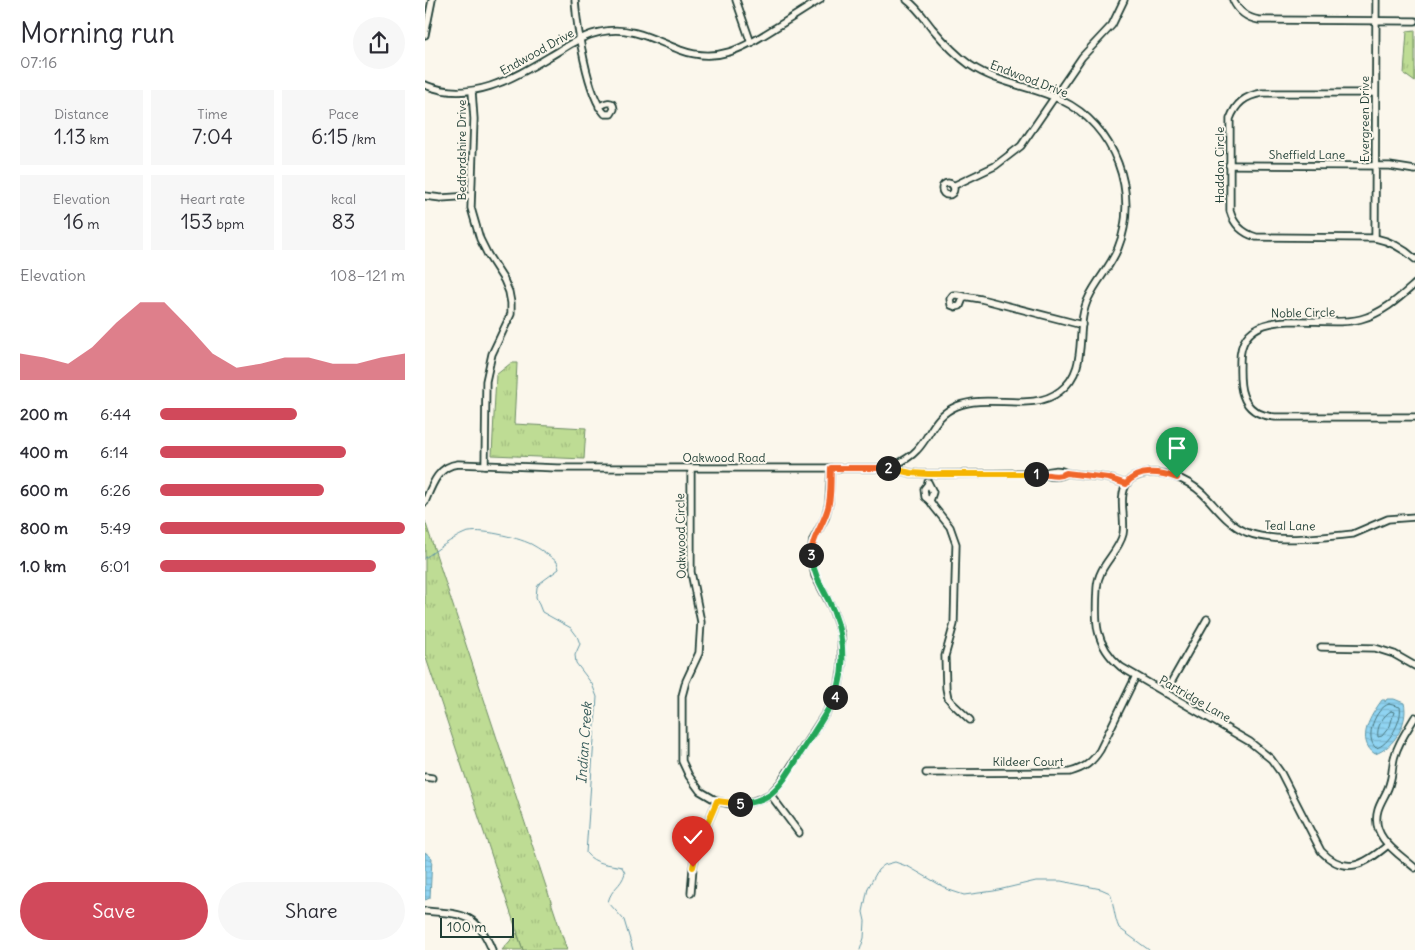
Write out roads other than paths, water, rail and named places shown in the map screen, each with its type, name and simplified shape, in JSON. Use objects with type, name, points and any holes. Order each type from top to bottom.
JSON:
[{"type":"street","points":[[425,35],[432,0]]},
{"type":"street","points":[[575,0],[590,86],[599,106]]},
{"type":"street","points":[[736,0],[751,43]]},
{"type":"street","name":"Endwood Drive","points":[[425,85],[448,91],[483,90],[512,79],[581,39],[598,32],[610,30],[629,30],[660,40],[681,50],[710,55],[731,52],[751,43],[820,0]]},
{"type":"street","name":"Endwood Drive","points":[[889,468],[910,457],[919,448],[937,420],[948,410],[976,402],[1037,401],[1058,393],[1072,379],[1077,371],[1081,354],[1082,325],[1088,298],[1111,263],[1118,248],[1125,221],[1126,197],[1120,169],[1106,139],[1089,119],[1063,100],[1004,82],[970,65],[957,54],[913,4],[907,0]]},
{"type":"street","points":[[953,186],[986,172],[1011,155],[1027,139],[1082,58],[1112,25],[1124,0]]},
{"type":"street","points":[[1233,0],[1248,17],[1259,20],[1415,21]]},
{"type":"street","name":"Evergreen Drive","points":[[1375,238],[1376,0]]},
{"type":"street","name":"Bedfordshire Drive","points":[[472,90],[474,137],[471,196],[474,224],[479,239],[504,280],[511,303],[511,314],[493,354],[486,382],[485,465]]},
{"type":"street","name":"Haddon Circle","points":[[1375,93],[1262,93],[1250,95],[1235,107],[1230,119],[1229,165],[1230,211],[1236,224],[1250,235],[1264,238],[1375,238]]},
{"type":"street","name":"Sheffield Lane","points":[[1229,165],[1375,166],[1404,167],[1415,170]]},
{"type":"street","points":[[425,196],[441,198],[471,196]]},
{"type":"street","points":[[1375,238],[1401,248],[1415,260]]},
{"type":"street","name":"Noble Circle","points":[[1415,284],[1387,308],[1362,319],[1343,322],[1274,322],[1254,328],[1246,337],[1241,347],[1240,360],[1241,386],[1245,401],[1252,409],[1263,416],[1275,418],[1415,417]]},
{"type":"street","points":[[964,296],[1001,303],[1082,325]]},
{"type":"street","name":"Oakwood Road","points":[[425,502],[439,473],[446,468],[458,464],[538,468],[889,468],[911,473],[928,474],[1044,474],[1051,471],[1061,471],[1108,478],[1126,484]]},
{"type":"street","name":"Oakwood Circle","points":[[691,468],[691,572],[701,622],[699,653],[686,681],[682,696],[681,752],[685,768],[693,783],[706,795],[717,801],[731,804],[744,804],[770,794],[786,776],[836,694],[841,676],[843,654],[839,626],[815,576],[811,554],[813,540],[825,518],[829,503],[831,468]]},
{"type":"street","name":"Teal Lane","points":[[1126,484],[1130,479],[1149,473],[1177,478],[1187,482],[1203,493],[1233,525],[1247,532],[1266,537],[1344,536],[1388,519],[1415,517]]},
{"type":"street","points":[[928,474],[928,484],[925,486],[923,494],[927,500],[931,501],[950,527],[957,544],[954,624],[945,656],[946,688],[948,698],[970,720]]},
{"type":"street","name":"Partridge Lane","points":[[1126,484],[1123,497],[1123,534],[1115,550],[1103,565],[1098,578],[1096,624],[1099,638],[1105,651],[1121,667],[1250,742],[1271,759],[1281,773],[1321,851],[1331,860],[1341,865],[1361,864],[1371,859],[1388,845]]},
{"type":"street","points":[[1165,693],[1207,619]]},
{"type":"street","points":[[1321,647],[1375,648],[1394,654],[1415,666]]},
{"type":"street","name":"Kildeer Court","points":[[925,773],[1070,772],[1081,769],[1092,761],[1100,750],[1136,676]]},
{"type":"street","points":[[1415,717],[1394,756],[1390,784],[1377,811],[1379,832],[1388,845],[1415,868]]},
{"type":"street","points":[[425,777],[432,778]]},
{"type":"street","points":[[770,794],[799,833]]},
{"type":"street","points":[[691,893],[697,848],[717,801]]},
{"type":"street","points":[[425,911],[459,915],[473,920],[483,930],[492,950]]},
{"type":"water","points":[[1387,699],[1394,699],[1404,703],[1404,718],[1399,733],[1394,740],[1382,751],[1375,754],[1366,742],[1367,727],[1373,713],[1382,700],[1385,700],[1385,702]]},
{"type":"water","points":[[425,852],[432,858],[430,898],[425,900]]},
{"type":"waterway","name":"Indian Creek","points":[[425,558],[460,535],[480,532],[498,534],[524,541],[541,550],[557,562],[559,569],[540,583],[537,587],[536,597],[542,612],[571,628],[577,636],[580,644],[575,655],[576,663],[592,684],[597,697],[586,853],[598,861],[622,867],[625,873],[608,902],[624,920],[633,950]]},
{"type":"waterway","name":"Indian Creek","points":[[860,950],[864,938],[865,921],[863,912],[868,888],[878,870],[884,865],[895,862],[909,867],[949,890],[964,895],[994,891],[1036,881],[1061,881],[1101,889],[1110,893],[1119,928],[1149,950]]}]
